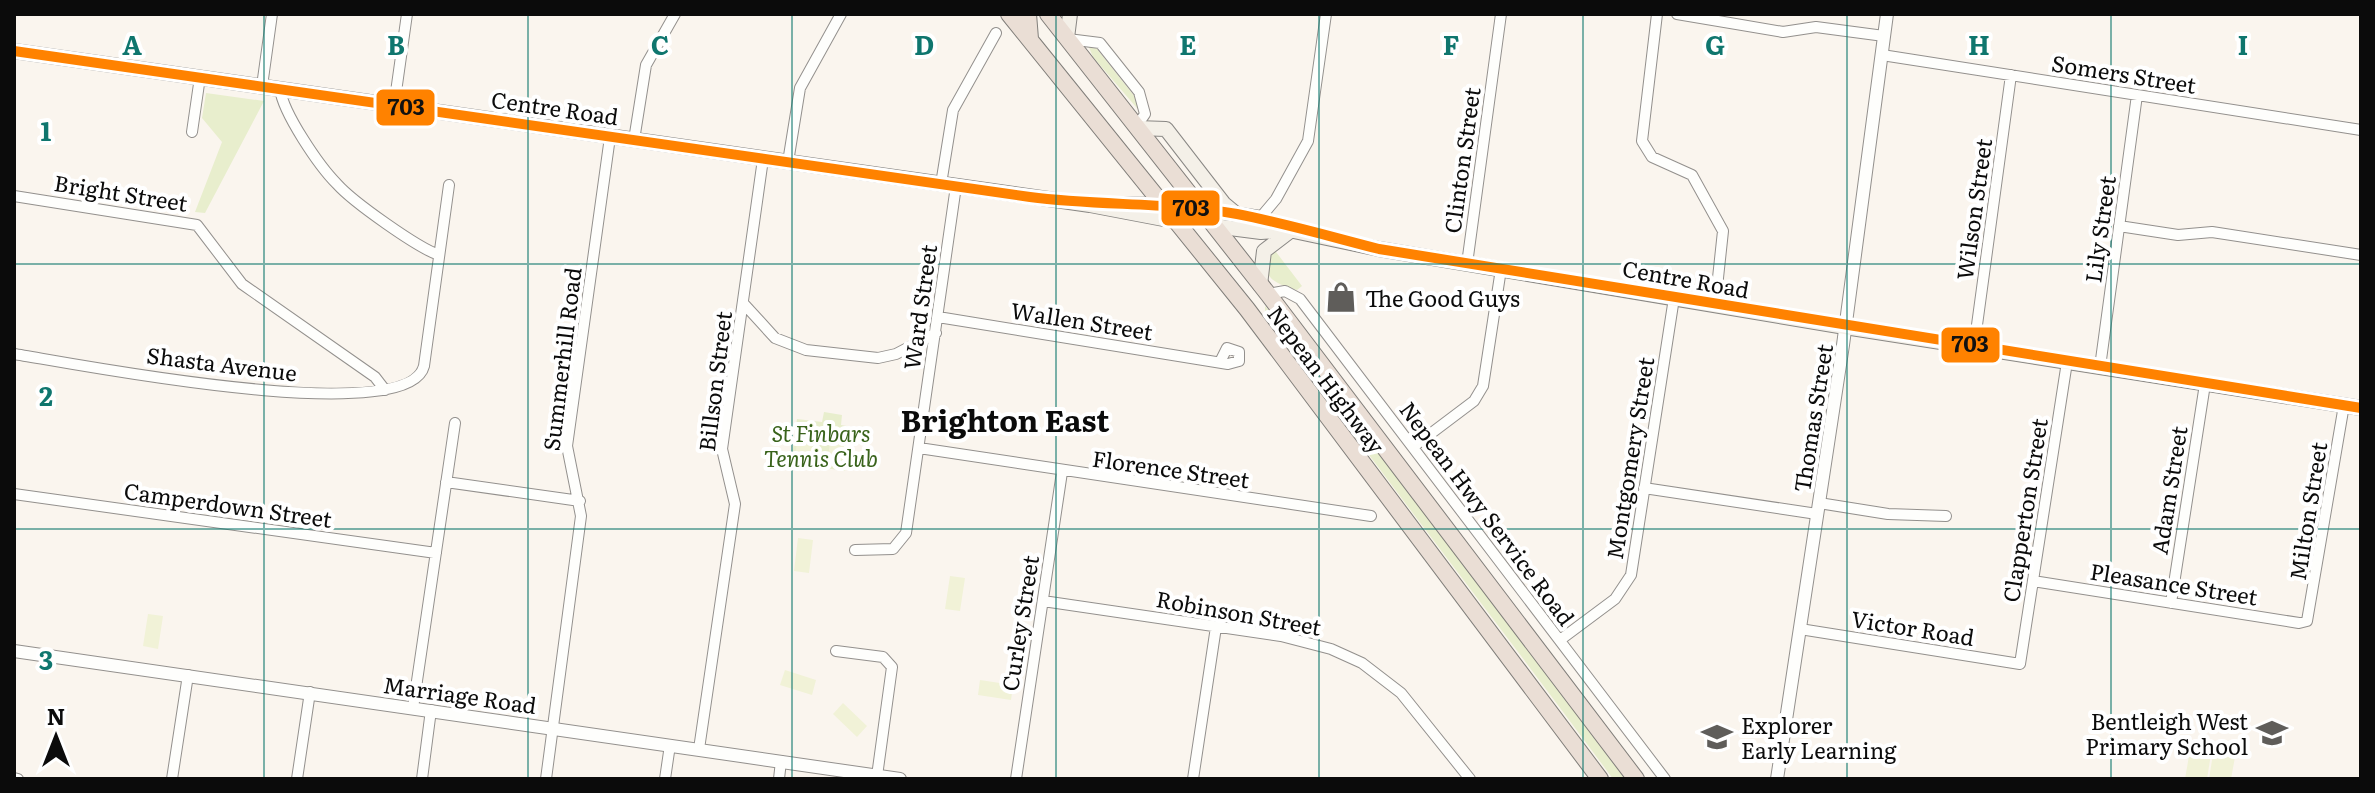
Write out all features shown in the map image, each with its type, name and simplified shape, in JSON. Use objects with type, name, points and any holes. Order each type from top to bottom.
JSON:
[{"type":"highway","name":"Nepean Highway","points":[[1009,14],[1247,309],[1600,779]]},
{"type":"highway","points":[[1028,14],[1030,39]]},
{"type":"highway","name":"Nepean Highway","points":[[1048,14],[1264,290],[1636,779]]},
{"type":"highway","name":"Centre Road","points":[[1161,205],[1200,209]]},
{"type":"highway","name":"Centre Road","points":[[1174,221],[1214,226]]},
{"type":"highway","points":[[1247,309],[1264,290]]},
{"type":"main road","points":[[1067,38],[1070,14]]},
{"type":"main road","name":"Centre Road","points":[[14,51],[1090,205],[1174,221]]},
{"type":"main road","points":[[1137,128],[1166,129],[1224,204],[1236,214]]},
{"type":"main road","name":"Centre Road","points":[[1090,205],[1161,205]]},
{"type":"main road","name":"Centre Road","points":[[1200,209],[1260,218],[1293,230],[1467,264],[2361,408]]},
{"type":"main road","name":"Centre Road","points":[[1214,226],[1261,232],[1293,230]]},
{"type":"main road","points":[[1264,290],[1264,251],[1293,230]]},
{"type":"street","points":[[262,86],[272,14]]},
{"type":"street","points":[[394,106],[407,14]]},
{"type":"street","points":[[634,140],[646,65],[675,14]]},
{"type":"street","points":[[788,162],[800,88],[841,14]]},
{"type":"street","points":[[1260,218],[1276,199],[1308,141],[1326,14]]},
{"type":"street","name":"Clinton Street","points":[[1467,264],[1501,14]]},
{"type":"street","points":[[1657,14],[1642,141],[1652,157],[1692,175],[1723,231],[1715,306]]},
{"type":"street","points":[[1677,14],[1783,32],[1816,27],[1884,36]]},
{"type":"street","name":"Thomas Street","points":[[1777,779],[1845,327],[1887,14]]},
{"type":"street","name":"Ward Street","points":[[855,550],[893,549],[904,539],[908,527],[938,317],[953,110],[996,33]]},
{"type":"street","points":[[1067,38],[1100,43],[1139,92],[1145,111],[1137,128]]},
{"type":"street","name":"Somers Street","points":[[1882,55],[2361,130]]},
{"type":"street","name":"Wilson Street","points":[[1974,347],[2011,75]]},
{"type":"street","points":[[192,132],[200,77]]},
{"type":"street","points":[[287,90],[294,121],[339,187],[413,240],[440,251]]},
{"type":"street","name":"Lily Street","points":[[2100,367],[2137,95]]},
{"type":"street","name":"Summerhill Road","points":[[546,779],[580,529],[580,501],[568,464],[567,446],[610,137]]},
{"type":"street","name":"Billson Street","points":[[699,749],[735,504],[722,449],[763,159]]},
{"type":"street","name":"Shasta Avenue","points":[[14,354],[283,394],[385,390],[415,381],[423,372],[449,185]]},
{"type":"street","name":"Bright Street","points":[[14,196],[197,225],[242,284],[375,377],[385,390]]},
{"type":"street","points":[[1276,199],[1280,220],[1293,230]]},
{"type":"street","points":[[2119,226],[2178,235],[2212,232],[2361,255]]},
{"type":"street","points":[[1413,447],[1474,401],[1483,386],[1501,269]]},
{"type":"street","name":"Nepean Hwy Service Road","points":[[1264,290],[1285,291],[1300,299],[1665,779]]},
{"type":"street","name":"Montgomery Street","points":[[1560,640],[1615,599],[1629,581],[1674,298]]},
{"type":"street","points":[[744,304],[775,338],[806,350],[878,358],[896,354],[936,333]]},
{"type":"street","name":"Wallen Street","points":[[938,317],[1220,362]]},
{"type":"street","name":"Clapperton Street","points":[[2020,664],[2067,362]]},
{"type":"street","name":"Bright Street","points":[[358,368],[370,391]]},
{"type":"street","name":"Adam Street","points":[[2171,603],[2205,384]]},
{"type":"street","name":"Milton Street","points":[[2307,621],[2344,405]]},
{"type":"street","points":[[413,708],[455,423]]},
{"type":"street","name":"Florence Street","points":[[919,448],[1062,472],[1371,516]]},
{"type":"street","name":"Curley Street","points":[[1016,779],[1062,472]]},
{"type":"street","points":[[446,482],[580,501]]},
{"type":"street","points":[[1644,488],[1818,509],[1946,516]]},
{"type":"street","name":"Camperdown Street","points":[[14,494],[436,553]]},
{"type":"street","name":"Pleasance Street","points":[[2033,581],[2299,623],[2307,621]]},
{"type":"street","name":"Robinson Street","points":[[1043,601],[1315,643],[1362,663],[1413,705],[1470,779]]},
{"type":"street","points":[[1193,779],[1216,627]]},
{"type":"street","name":"Victor Road","points":[[1800,629],[2020,664]]},
{"type":"street","name":"Marriage Road","points":[[14,651],[900,779]]},
{"type":"street","points":[[836,651],[883,657],[892,667],[883,777]]},
{"type":"street","points":[[172,779],[188,675]]},
{"type":"street","points":[[297,779],[310,692]]},
{"type":"street","points":[[422,779],[431,710]]},
{"type":"street","points":[[665,779],[670,745]]},
{"type":"street","points":[[779,779],[781,761]]},
{"type":"green space","points":[[1088,45],[1097,49],[1135,97],[1142,114],[1093,57]]},
{"type":"green space","points":[[206,93],[264,101],[205,213],[195,212],[222,142],[202,118]]},
{"type":"green space","points":[[1273,248],[1302,286],[1297,290],[1274,281],[1267,271],[1268,257]]},
{"type":"green space","points":[[1265,306],[1625,779],[1613,779],[1394,489],[1265,313]]},
{"type":"green space","name":"St Finbars Tennis Club","points":[[824,412],[842,415],[841,425],[852,427],[845,471],[791,463],[797,419],[822,422]]},
{"type":"green space","points":[[799,426],[815,428],[810,460],[795,458]]},
{"type":"green space","points":[[832,430],[847,433],[842,465],[827,463]]},
{"type":"green space","points":[[798,538],[813,540],[809,573],[794,571]]},
{"type":"green space","points":[[950,576],[965,578],[960,611],[945,609]]},
{"type":"green space","points":[[148,614],[163,616],[158,649],[143,646]]},
{"type":"green space","points":[[785,670],[816,680],[812,695],[780,685]]},
{"type":"green space","points":[[980,680],[1013,685],[1011,700],[978,695]]},
{"type":"green space","points":[[843,703],[867,726],[857,737],[833,714]]},
{"type":"green space","points":[[2190,750],[2211,754],[2207,779],[2185,779]]},
{"type":"green space","points":[[2213,754],[2235,757],[2231,779],[2209,779]]},
{"type":"transit line","name":"703","points":[[14,51],[1030,197],[1237,214],[1379,249],[2361,408]]},
{"type":"place","name":"The Good Guys","points":[[1341,297]]},
{"type":"place","name":"Bentleigh West Primary School","points":[[2272,733]]},
{"type":"place","name":"Explorer Early Learning","points":[[1717,737]]},
{"type":"district","name":"Brighton East","points":[[1005,419]]}]
